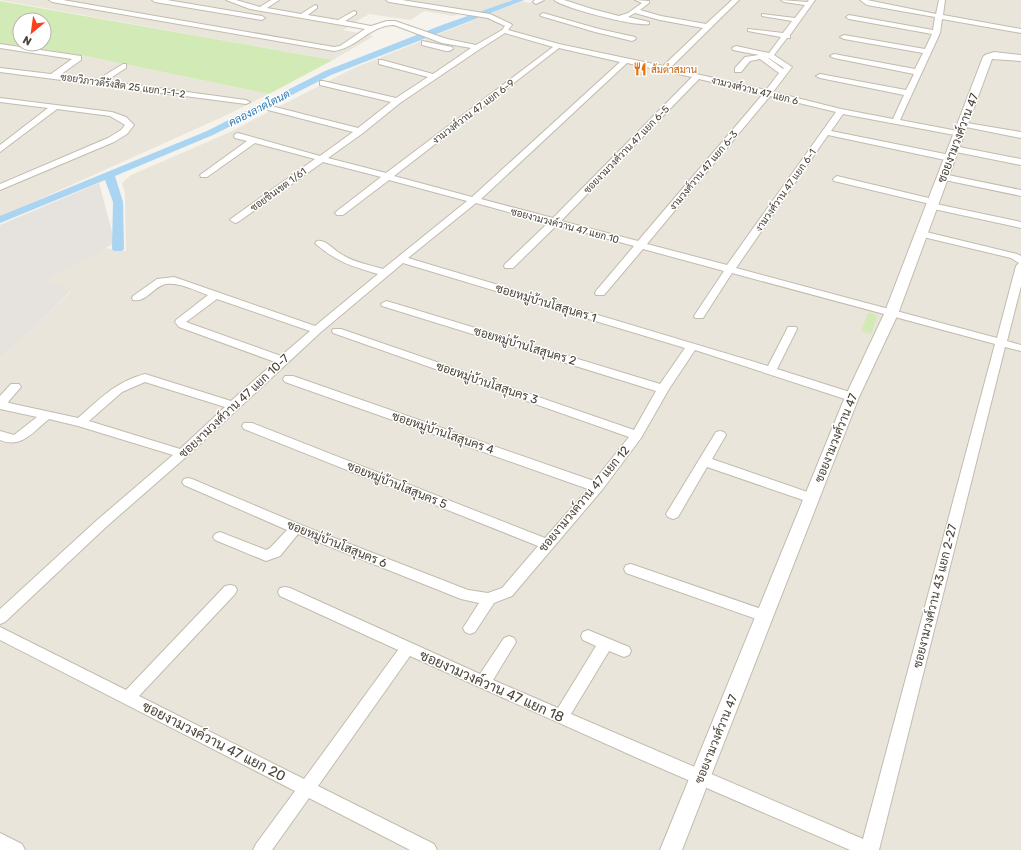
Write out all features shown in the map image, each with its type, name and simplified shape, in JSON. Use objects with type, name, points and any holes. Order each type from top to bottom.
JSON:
[{"type":"street","points":[[52,0],[334,49],[342,48],[371,28],[387,23],[395,23],[406,26],[445,41],[477,47]]},
{"type":"street","points":[[155,0],[270,19]]},
{"type":"street","points":[[261,9],[276,0]]},
{"type":"street","points":[[389,0],[455,9],[490,16],[508,23],[509,25],[504,31]]},
{"type":"street","points":[[557,0],[582,18],[632,39]]},
{"type":"street","points":[[620,18],[650,3],[638,0]]},
{"type":"street","points":[[664,68],[736,0]]},
{"type":"street","points":[[784,0],[811,2]]},
{"type":"street","points":[[863,0],[867,3],[1021,31]]},
{"type":"street","points":[[895,122],[936,32],[942,0]]},
{"type":"street","points":[[233,1],[261,9],[371,28]]},
{"type":"street","points":[[92,8],[103,2]]},
{"type":"street","points":[[738,70],[748,59],[761,58],[770,55],[787,36],[796,20],[811,2]]},
{"type":"street","points":[[302,16],[315,7]]},
{"type":"street","points":[[338,23],[354,12]]},
{"type":"street","points":[[633,12],[708,27]]},
{"type":"street","points":[[543,15],[582,18],[620,18],[647,23]]},
{"type":"street","points":[[764,15],[796,20]]},
{"type":"street","points":[[238,33],[262,18]]},
{"type":"street","points":[[849,18],[936,32]]},
{"type":"street","points":[[333,29],[341,31]]},
{"type":"street","points":[[750,30],[787,36]]},
{"type":"street","name":"งามวงศ์วาน 47 แยก 6","points":[[504,31],[558,46],[664,68],[767,94],[895,122],[1021,135]]},
{"type":"street","name":"ซอยชินเขต 1/61","points":[[235,220],[360,130],[397,101],[477,47],[504,31]]},
{"type":"street","points":[[844,37],[927,52]]},
{"type":"street","points":[[425,43],[468,53]]},
{"type":"street","points":[[0,46],[78,58],[54,76]]},
{"type":"street","name":"งามวงศ์วาน 47 แยก 6-9","points":[[340,213],[558,46]]},
{"type":"street","points":[[736,48],[770,55],[788,67],[784,72],[761,58]]},
{"type":"street","name":"ซอยงามวงศ์วาน 47","points":[[671,850],[852,397],[891,314],[988,57],[994,55],[1021,58]]},
{"type":"street","points":[[834,56],[917,72]]},
{"type":"street","name":"ซอยงามวงศ์วาน 47 แยก 10-7","points":[[0,618],[101,524],[182,454],[317,330],[474,200],[625,61]]},
{"type":"street","points":[[382,62],[434,76]]},
{"type":"street","points":[[100,82],[123,66]]},
{"type":"street","name":"ซอยวิภาวดีรังสิต 25 แยก 1-1-2","points":[[0,70],[246,102]]},
{"type":"street","name":"งามวงศ์วาน 47 แยก 6-3","points":[[600,294],[639,245],[784,72]]},
{"type":"street","name":"ซอยงามวงศ์วาน 47 แยก 6-5","points":[[509,266],[556,222],[619,158],[696,76]]},
{"type":"street","points":[[820,76],[907,93]]},
{"type":"street","points":[[323,83],[397,101]]},
{"type":"street","points":[[0,100],[112,114],[123,118],[130,125],[124,132],[111,140],[0,187]]},
{"type":"street","points":[[1,147],[55,107]]},
{"type":"street","points":[[271,108],[360,130]]},
{"type":"street","name":"งามวงศ์วาน 47 แยก 6-1","points":[[699,316],[729,270],[841,111]]},
{"type":"street","points":[[825,132],[952,153],[1021,162]]},
{"type":"street","name":"ซอยงามวงค์วาน 47 แยก 10","points":[[238,136],[1021,348]]},
{"type":"street","points":[[204,175],[254,140]]},
{"type":"street","points":[[943,177],[1021,193]]},
{"type":"street","points":[[837,179],[1021,225]]},
{"type":"street","points":[[922,234],[1014,256],[1021,260]]},
{"type":"street","points":[[320,243],[336,256],[346,261],[386,273]]},
{"type":"street","name":"ซอยหมู่บ้านโสสุนคร 1","points":[[401,259],[692,346]]},
{"type":"street","name":"ซอยงามวงศ์วาน 43 แยก 2-27","points":[[870,850],[1021,266]]},
{"type":"street","points":[[137,298],[162,281],[174,280],[317,330]]},
{"type":"street","points":[[215,295],[180,322],[183,325],[283,361]]},
{"type":"street","name":"ซอยหมู่บ้านโสสุนคร 2","points":[[386,304],[663,388]]},
{"type":"street","points":[[770,371],[792,328]]},
{"type":"street","name":"ซอยหมู่บ้านโสสุนคร 3","points":[[337,331],[637,435]]},
{"type":"street","points":[[692,346],[852,397]]},
{"type":"street","name":"ซอยงามวงค์วาน 47 แยก 12","points":[[489,599],[507,592],[546,544],[597,487],[637,435],[663,388],[692,346]]},
{"type":"street","points":[[80,422],[125,384],[134,380],[145,378],[233,406]]},
{"type":"street","name":"ซอยหมู่บ้านโสสุนคร 4","points":[[289,379],[597,487]]},
{"type":"street","points":[[15,388],[2,401],[4,406],[80,422],[182,454]]},
{"type":"street","points":[[0,435],[11,440],[18,438],[47,415]]},
{"type":"street","name":"ซอยหมู่บ้านโสสุนคร 5","points":[[248,426],[546,544]]},
{"type":"street","points":[[673,514],[720,435]]},
{"type":"street","points":[[704,461],[811,498]]},
{"type":"street","name":"ซอยหมู่บ้านโสสุนคร 6","points":[[188,482],[296,528],[466,595],[489,599]]},
{"type":"street","points":[[220,537],[266,556],[275,552],[296,528]]},
{"type":"street","points":[[631,569],[765,616]]},
{"type":"street","points":[[129,697],[230,590]]},
{"type":"street","name":"ซอยงามวงค์วาน 47 แยก 18","points":[[285,592],[408,649],[700,778],[870,850]]},
{"type":"street","points":[[470,628],[489,599]]},
{"type":"street","name":"ซอยงามวงค์วาน 47 แยก 20","points":[[0,633],[129,697],[428,850]]},
{"type":"street","points":[[588,636],[624,651]]},
{"type":"street","points":[[483,682],[509,642]]},
{"type":"street","points":[[562,716],[605,644]]},
{"type":"street","points":[[262,850],[408,649]]},
{"type":"street","points":[[0,841],[16,850]]},
{"type":"shaded area","points":[[0,0],[513,0],[479,12],[468,10],[453,16],[425,11],[410,20],[369,14],[343,30],[374,36],[333,60]]},
{"type":"shaded area","points":[[535,0],[1021,0],[1021,850],[0,850],[0,358],[40,322],[71,291],[45,280],[104,248],[126,251],[125,193],[122,183],[131,175],[228,133],[354,68],[522,1],[529,3]]},
{"type":"shaded area","points":[[0,43],[12,45],[12,52],[52,52],[52,51],[81,55],[269,94],[229,114],[0,217]]},
{"type":"shaded area","points":[[99,183],[115,243],[46,280],[71,290],[40,322],[0,358],[0,225]]},
{"type":"green space","points":[[0,1],[333,60],[269,94],[81,55],[52,51],[52,12],[12,12],[12,45],[0,43]]},
{"type":"green space","points":[[868,313],[875,314],[877,317],[871,334],[861,331]]},
{"type":"waterway","name":"คลองลาดโตนด","points":[[0,220],[210,133],[328,73],[445,27],[520,0]]},
{"type":"waterway","points":[[109,175],[118,202],[118,249]]},
{"type":"place","name":"ส้มตำสมาน","points":[[640,69]]}]
